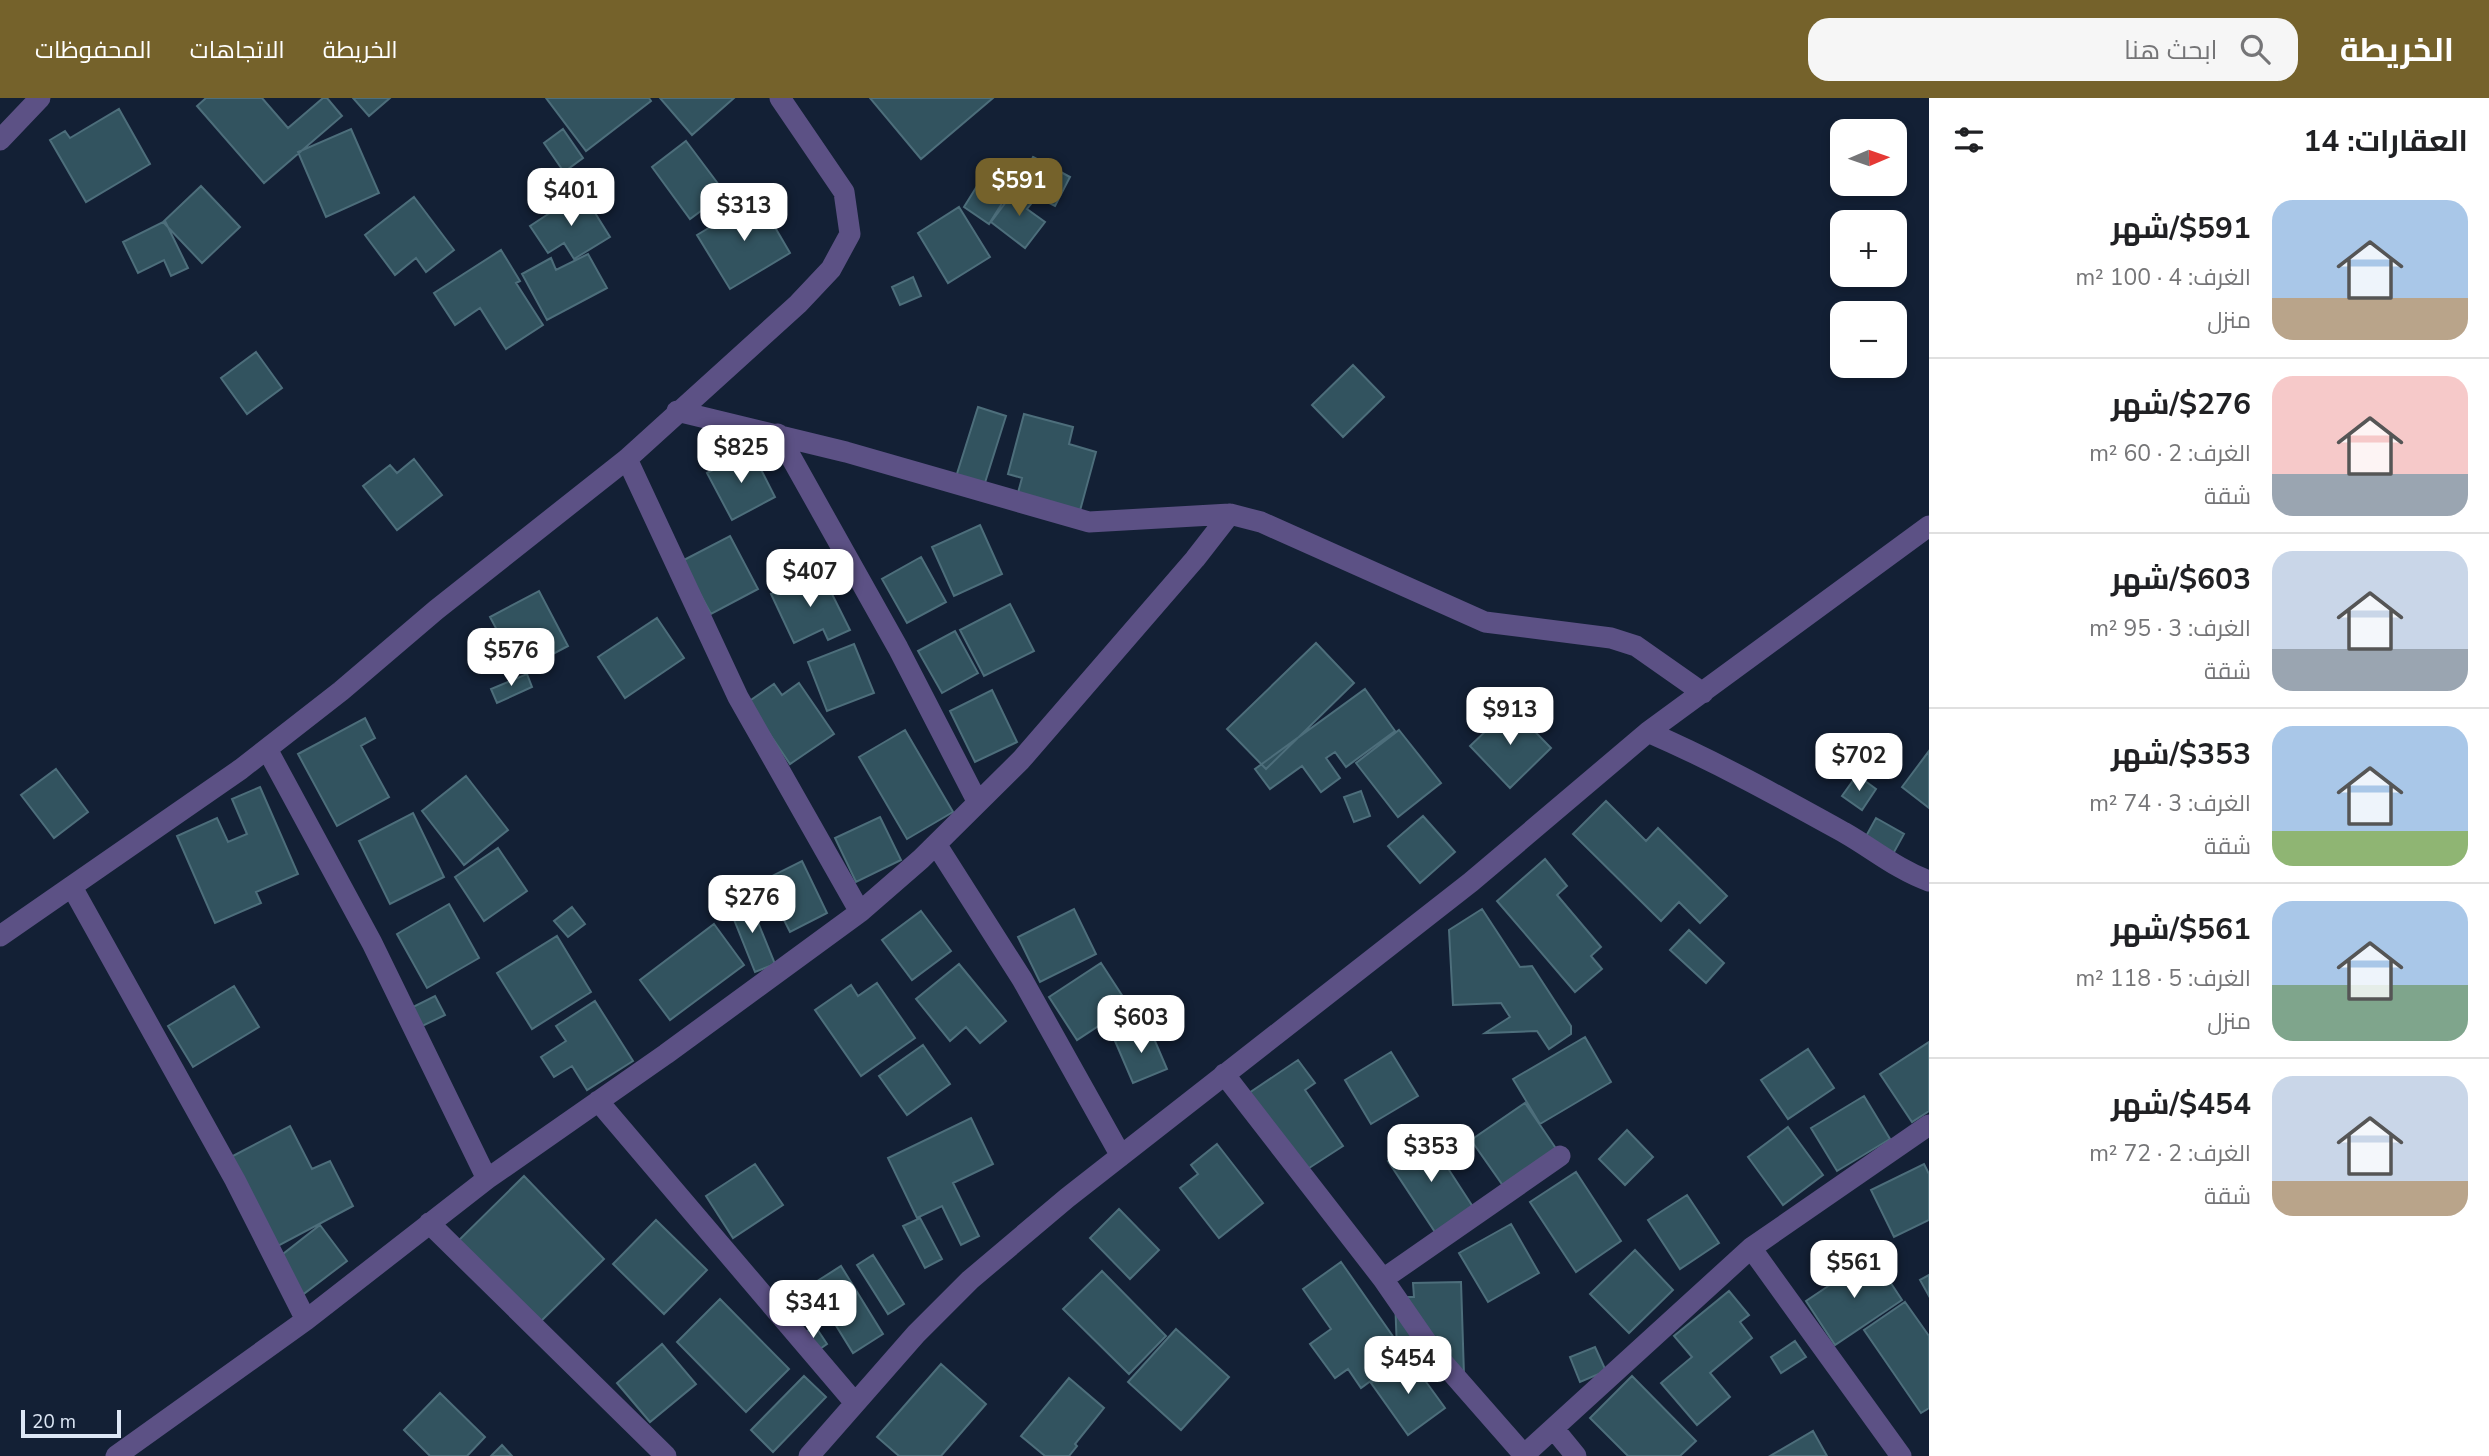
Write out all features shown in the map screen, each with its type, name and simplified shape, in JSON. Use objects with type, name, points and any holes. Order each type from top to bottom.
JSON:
[{"type":"street","points":[[0,140],[40,98]]},
{"type":"street","points":[[0,936],[267,749],[627,459],[798,304],[831,269],[849,234],[844,192],[780,98]]},
{"type":"street","points":[[677,411],[778,434],[1089,522],[1230,514],[1261,522],[1485,622],[1611,638],[1636,646],[1703,693]]},
{"type":"street","points":[[778,434],[898,648],[977,801]]},
{"type":"street","points":[[627,459],[738,697],[860,912]]},
{"type":"street","points":[[116,1456],[306,1320],[487,1179],[860,912],[936,844],[1055,723],[1230,514]]},
{"type":"street","points":[[809,1456],[916,1334],[970,1280],[1224,1074],[1471,882],[1648,733],[1929,526]]},
{"type":"street","points":[[1648,733],[1715,761],[1863,844],[1909,874],[1929,881]]},
{"type":"street","points":[[267,749],[372,943],[487,1179]]},
{"type":"street","points":[[936,844],[1022,979],[1121,1156]]},
{"type":"street","points":[[72,887],[235,1180],[306,1320]]},
{"type":"street","points":[[1224,1074],[1383,1279],[1432,1350],[1519,1452],[1526,1454],[1751,1248],[1929,1125]]},
{"type":"street","points":[[598,1101],[855,1403]]},
{"type":"street","points":[[1383,1279],[1560,1156]]},
{"type":"street","points":[[429,1223],[666,1456]]},
{"type":"street","points":[[1751,1248],[1901,1456]]},
{"type":"street","points":[[1554,1429],[1576,1456]]},
{"type":"building","points":[[206,98],[262,98],[288,128],[323,98],[327,98],[342,116],[264,183],[197,106]]},
{"type":"building","points":[[353,98],[390,98],[369,116]]},
{"type":"building","points":[[546,98],[649,98],[651,101],[586,151]]},
{"type":"building","points":[[660,98],[734,98],[692,135]]},
{"type":"building","points":[[870,98],[993,98],[921,159]]},
{"type":"building","points":[[119,109],[150,164],[86,202],[50,140],[65,131],[70,138]]},
{"type":"building","points":[[351,129],[379,193],[326,217],[298,152]]},
{"type":"building","points":[[563,129],[583,158],[564,172],[544,143]]},
{"type":"building","points":[[686,141],[725,193],[690,219],[652,167]]},
{"type":"building","points":[[1033,157],[1070,177],[1055,206],[1017,187]]},
{"type":"building","points":[[992,162],[1018,178],[989,224],[964,207]]},
{"type":"building","points":[[201,186],[240,227],[202,263],[163,222]]},
{"type":"building","points":[[1018,186],[1035,199],[1027,209],[1045,222],[1025,248],[991,222]]},
{"type":"building","points":[[582,192],[610,237],[574,259],[564,243],[548,253],[530,226]]},
{"type":"building","points":[[764,195],[775,214],[769,217],[790,253],[730,289],[697,235]]},
{"type":"building","points":[[414,197],[454,250],[426,272],[416,258],[395,275],[365,235]]},
{"type":"building","points":[[959,207],[990,257],[948,283],[918,233]]},
{"type":"building","points":[[165,221],[188,268],[171,276],[164,260],[138,273],[123,242]]},
{"type":"building","points":[[501,250],[520,281],[516,283],[543,325],[506,349],[480,308],[455,325],[434,293]]},
{"type":"building","points":[[588,254],[607,288],[547,320],[522,274],[551,258],[556,270]]},
{"type":"building","points":[[913,277],[921,296],[900,305],[892,287]]},
{"type":"building","points":[[256,352],[282,388],[247,414],[221,378]]},
{"type":"building","points":[[1353,365],[1384,397],[1343,437],[1312,405]]},
{"type":"building","points":[[978,407],[1006,416],[983,489],[955,480]]},
{"type":"building","points":[[1024,414],[1073,427],[1069,444],[1096,452],[1078,518],[1016,500],[1022,478],[1008,474]]},
{"type":"building","points":[[751,450],[775,497],[732,520],[707,473]]},
{"type":"building","points":[[414,459],[442,495],[397,530],[363,486],[390,465],[397,473]]},
{"type":"building","points":[[980,525],[1002,574],[954,596],[932,547]]},
{"type":"building","points":[[730,536],[758,589],[711,614],[682,561]]},
{"type":"building","points":[[921,557],[946,602],[907,623],[882,579]]},
{"type":"building","points":[[820,570],[850,630],[828,640],[823,629],[794,643],[771,594]]},
{"type":"building","points":[[539,591],[568,646],[519,672],[490,617]]},
{"type":"building","points":[[1010,604],[1034,651],[984,676],[960,630]]},
{"type":"building","points":[[657,618],[684,658],[625,698],[598,657]]},
{"type":"building","points":[[955,631],[978,673],[942,693],[918,651]]},
{"type":"building","points":[[1316,643],[1354,683],[1266,769],[1227,729]]},
{"type":"building","points":[[854,644],[874,693],[827,711],[808,662]]},
{"type":"building","points":[[527,674],[532,687],[497,703],[491,689]]},
{"type":"building","points":[[799,683],[834,734],[790,764],[748,702],[774,684],[782,695]]},
{"type":"building","points":[[1365,689],[1395,731],[1346,767],[1335,752],[1326,758],[1340,778],[1321,792],[1302,766],[1270,789],[1255,769]]},
{"type":"building","points":[[992,690],[1017,742],[975,762],[950,711]]},
{"type":"building","points":[[1511,707],[1551,748],[1510,788],[1470,746]]},
{"type":"building","points":[[365,718],[375,738],[361,746],[389,797],[337,826],[298,754]]},
{"type":"building","points":[[905,730],[953,812],[907,839],[859,757]]},
{"type":"building","points":[[1399,730],[1441,783],[1398,817],[1356,763]]},
{"type":"building","points":[[1929,751],[1929,808],[1902,787]]},
{"type":"building","points":[[56,769],[88,812],[54,838],[21,795]]},
{"type":"building","points":[[1857,775],[1876,789],[1862,810],[1842,796]]},
{"type":"building","points":[[466,776],[508,830],[464,865],[422,811]]},
{"type":"building","points":[[260,787],[298,874],[256,892],[261,903],[215,923],[177,836],[217,818],[228,842],[247,834],[232,799]]},
{"type":"building","points":[[1361,791],[1370,816],[1354,822],[1344,797]]},
{"type":"building","points":[[1606,801],[1646,841],[1658,828],[1727,896],[1700,923],[1679,902],[1661,921],[1573,834]]},
{"type":"building","points":[[413,813],[444,877],[390,904],[359,841]]},
{"type":"building","points":[[1423,816],[1455,852],[1420,883],[1388,846]]},
{"type":"building","points":[[880,817],[901,860],[856,882],[835,838]]},
{"type":"building","points":[[1876,818],[1904,834],[1893,854],[1865,838]]},
{"type":"building","points":[[498,848],[527,891],[484,921],[455,877]]},
{"type":"building","points":[[1545,859],[1567,886],[1557,895],[1601,947],[1591,956],[1602,969],[1575,992],[1497,901]]},
{"type":"building","points":[[802,861],[827,913],[790,932],[778,908],[759,917],[746,889]]},
{"type":"building","points":[[748,898],[775,964],[755,972],[729,907]]},
{"type":"building","points":[[449,904],[479,958],[427,988],[397,934]]},
{"type":"building","points":[[572,907],[585,924],[568,937],[554,921]]},
{"type":"building","points":[[1074,909],[1096,954],[1040,982],[1018,937]]},
{"type":"building","points":[[1482,909],[1520,967],[1532,966],[1571,1026],[1571,1034],[1549,1049],[1537,1031],[1485,1033],[1510,1017],[1501,1003],[1453,1005],[1449,930]]},
{"type":"building","points":[[921,911],[951,951],[912,980],[882,940]]},
{"type":"building","points":[[714,924],[744,965],[670,1020],[640,980]]},
{"type":"building","points":[[1689,930],[1724,963],[1706,983],[1670,950]]},
{"type":"building","points":[[557,936],[591,992],[532,1029],[497,973]]},
{"type":"building","points":[[1101,963],[1129,1006],[1077,1040],[1049,997]]},
{"type":"building","points":[[959,964],[1006,1021],[980,1043],[966,1027],[950,1041],[916,999]]},
{"type":"building","points":[[877,983],[915,1038],[861,1076],[815,1010],[851,985],[858,996]]},
{"type":"building","points":[[234,986],[259,1027],[193,1067],[168,1026]]},
{"type":"building","points":[[435,996],[445,1015],[414,1030],[405,1011]]},
{"type":"building","points":[[595,1001],[633,1061],[587,1090],[572,1066],[554,1077],[541,1057],[566,1041],[556,1026]]},
{"type":"building","points":[[1149,1027],[1167,1069],[1133,1083],[1115,1041]]},
{"type":"building","points":[[1585,1037],[1611,1082],[1540,1124],[1513,1079]]},
{"type":"building","points":[[1929,1042],[1929,1111],[1912,1122],[1880,1074]]},
{"type":"building","points":[[923,1045],[950,1084],[907,1115],[879,1076]]},
{"type":"building","points":[[1808,1049],[1834,1088],[1788,1119],[1761,1080]]},
{"type":"building","points":[[1391,1052],[1418,1096],[1371,1124],[1345,1080]]},
{"type":"building","points":[[1298,1060],[1315,1083],[1305,1090],[1343,1146],[1303,1172],[1249,1093]]},
{"type":"building","points":[[1864,1096],[1890,1139],[1837,1171],[1811,1128]]},
{"type":"building","points":[[1525,1103],[1557,1150],[1504,1187],[1471,1140]]},
{"type":"building","points":[[971,1118],[993,1164],[953,1183],[979,1236],[961,1245],[942,1206],[917,1218],[888,1158]]},
{"type":"building","points":[[290,1126],[312,1169],[330,1161],[353,1206],[276,1247],[229,1158]]},
{"type":"building","points":[[1788,1127],[1823,1175],[1783,1205],[1748,1157]]},
{"type":"building","points":[[1627,1130],[1653,1157],[1625,1185],[1599,1159]]},
{"type":"building","points":[[1427,1136],[1473,1207],[1435,1232],[1388,1161]]},
{"type":"building","points":[[1217,1144],[1263,1203],[1219,1238],[1180,1188],[1198,1174],[1191,1165]]},
{"type":"building","points":[[755,1164],[783,1205],[733,1238],[706,1196]]},
{"type":"building","points":[[1924,1164],[1929,1174],[1929,1220],[1894,1237],[1871,1190]]},
{"type":"building","points":[[1576,1172],[1621,1241],[1576,1272],[1530,1202]]},
{"type":"building","points":[[524,1176],[604,1259],[532,1330],[452,1247]]},
{"type":"building","points":[[1687,1195],[1719,1243],[1680,1269],[1648,1220]]},
{"type":"building","points":[[1119,1209],[1159,1250],[1130,1279],[1090,1238]]},
{"type":"building","points":[[920,1218],[942,1259],[925,1268],[903,1226]]},
{"type":"building","points":[[656,1220],[707,1270],[664,1314],[613,1264]]},
{"type":"building","points":[[1511,1224],[1539,1273],[1488,1302],[1459,1253]]},
{"type":"building","points":[[320,1225],[347,1261],[301,1296],[274,1261]]},
{"type":"building","points":[[1635,1250],[1673,1290],[1629,1333],[1590,1294]]},
{"type":"building","points":[[873,1255],[904,1304],[888,1314],[857,1265]]},
{"type":"building","points":[[1873,1256],[1902,1300],[1835,1345],[1806,1301]]},
{"type":"building","points":[[1341,1262],[1406,1355],[1361,1388],[1348,1369],[1335,1378],[1310,1344],[1331,1329],[1303,1289]]},
{"type":"building","points":[[841,1266],[883,1334],[853,1353],[811,1285]]},
{"type":"building","points":[[1102,1271],[1166,1336],[1129,1374],[1063,1309]]},
{"type":"building","points":[[1929,1275],[1929,1296],[1920,1280]]},
{"type":"building","points":[[1461,1282],[1464,1375],[1444,1350],[1397,1351],[1395,1297],[1414,1297],[1413,1283]]},
{"type":"building","points":[[1729,1291],[1749,1315],[1740,1322],[1752,1338],[1710,1373],[1730,1397],[1697,1425],[1661,1383],[1692,1357],[1674,1336]]},
{"type":"building","points":[[720,1299],[789,1369],[746,1412],[677,1342]]},
{"type":"building","points":[[1905,1302],[1929,1336],[1929,1408],[1921,1413],[1864,1330]]},
{"type":"building","points":[[815,1326],[827,1344],[811,1355],[799,1337]]},
{"type":"building","points":[[1176,1329],[1229,1377],[1181,1430],[1128,1382]]},
{"type":"building","points":[[1795,1341],[1806,1357],[1781,1373],[1771,1357]]},
{"type":"building","points":[[662,1344],[696,1384],[650,1422],[617,1383]]},
{"type":"building","points":[[1595,1347],[1606,1371],[1580,1382],[1570,1357]]},
{"type":"building","points":[[1408,1357],[1445,1408],[1408,1435],[1371,1383]]},
{"type":"building","points":[[941,1364],[986,1404],[941,1456],[899,1456],[877,1437]]},
{"type":"building","points":[[804,1376],[826,1397],[773,1452],[751,1430]]},
{"type":"building","points":[[1632,1376],[1696,1441],[1680,1456],[1628,1456],[1590,1418]]},
{"type":"building","points":[[1069,1378],[1104,1408],[1075,1444],[1077,1446],[1069,1456],[1045,1456],[1021,1436]]},
{"type":"building","points":[[440,1393],[485,1437],[467,1456],[430,1456],[404,1430]]},
{"type":"building","points":[[1813,1431],[1827,1456],[1770,1456]]},
{"type":"building","points":[[502,1445],[512,1456],[491,1456]]}]
